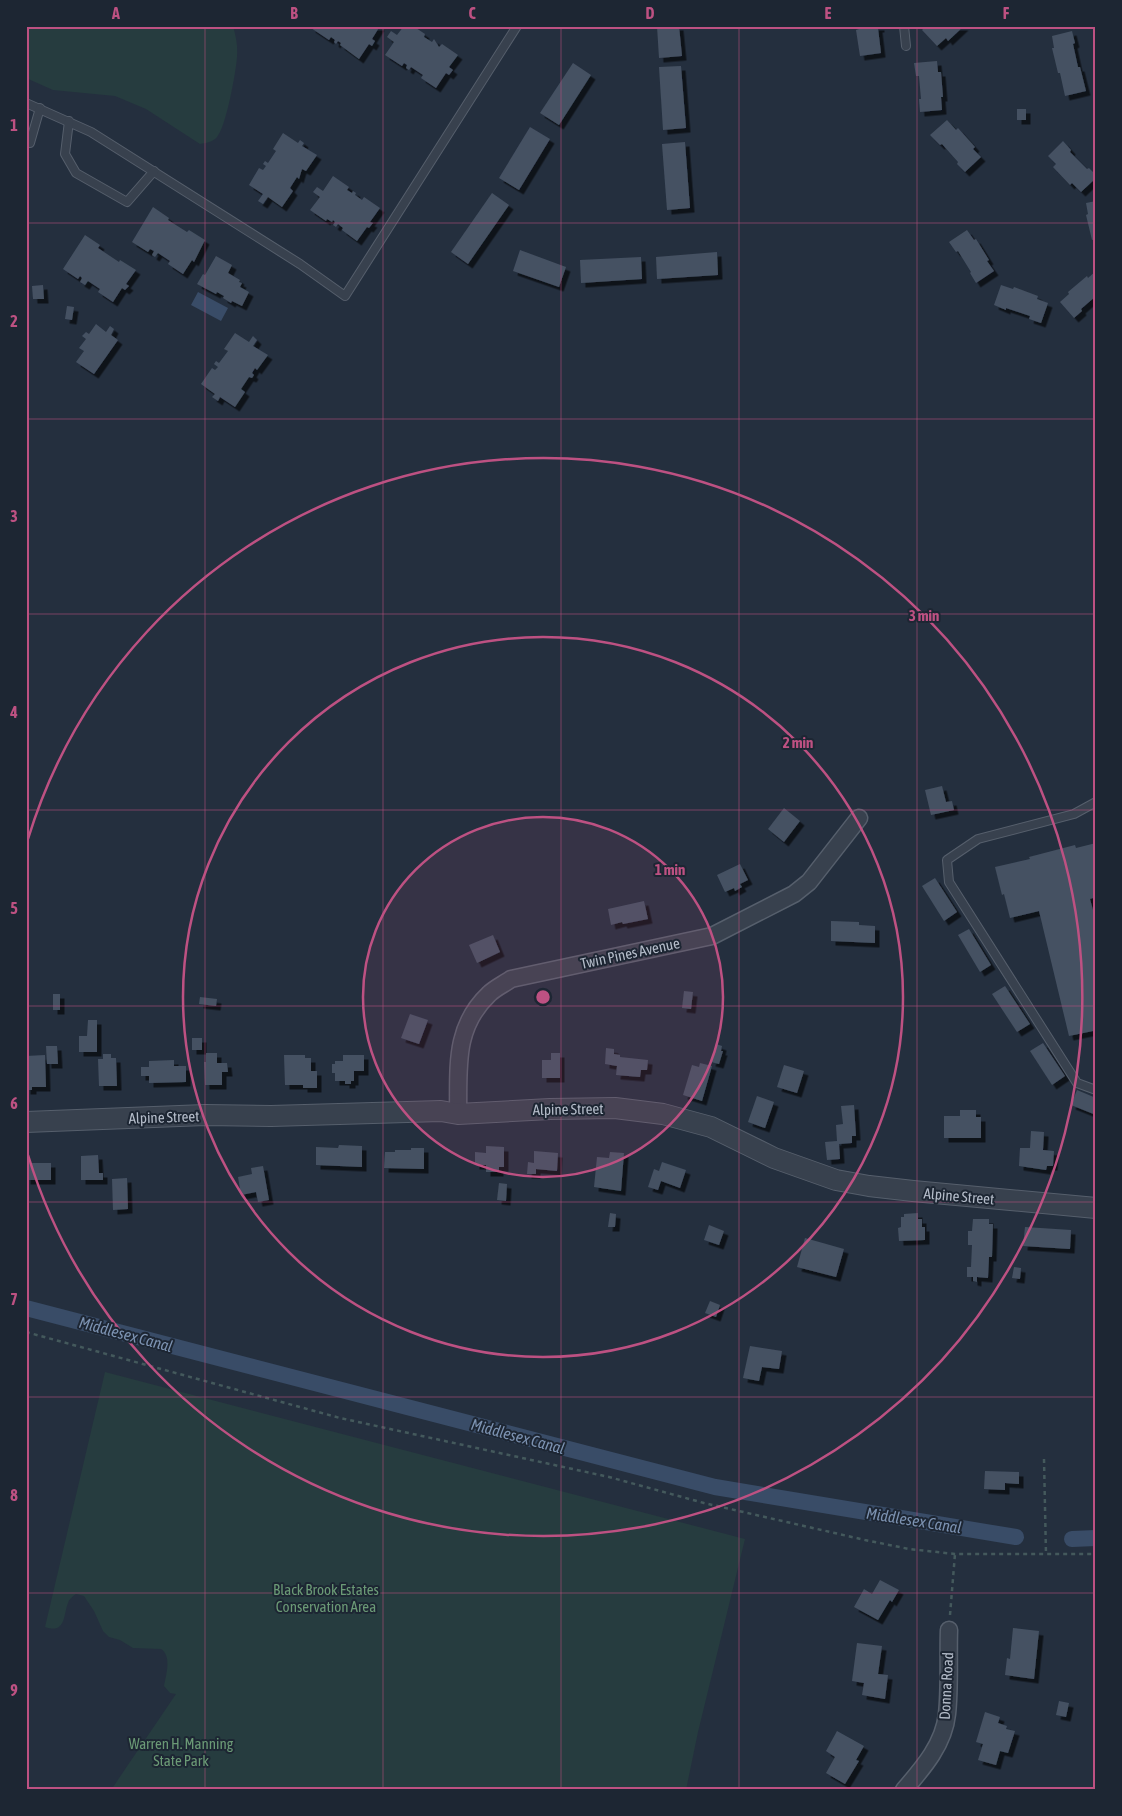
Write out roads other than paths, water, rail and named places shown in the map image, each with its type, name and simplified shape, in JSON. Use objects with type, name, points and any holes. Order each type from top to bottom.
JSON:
[{"type":"street","name":"Twin Pines Avenue","points":[[458,1114],[461,1040],[471,1016],[489,994],[511,979],[712,936],[794,894],[809,882],[859,818]]},
{"type":"street","name":"Alpine Street","points":[[26,1122],[205,1115],[271,1116],[441,1111],[458,1114],[550,1108],[615,1108],[663,1114],[711,1126],[774,1158],[836,1180],[913,1191],[1096,1208]]},
{"type":"street","name":"Donna Road","points":[[904,1790],[926,1765],[939,1742],[947,1716],[949,1630]]},
{"type":"lane","points":[[26,103],[91,132],[300,264],[345,296],[517,26]]},
{"type":"lane","points":[[904,26],[906,46]]},
{"type":"lane","points":[[26,143],[30,143],[40,108]]},
{"type":"lane","points":[[69,121],[65,154],[76,173],[127,202],[154,171]]},
{"type":"lane","points":[[1096,802],[1074,814],[978,839],[947,860],[948,882],[1078,1083],[1096,1090]]},
{"type":"water","points":[[198,292],[228,308],[221,321],[191,305]]},
{"type":"waterway","name":"Middlesex Canal","points":[[26,1308],[715,1487],[1016,1537]]},
{"type":"waterway","name":"Middlesex Canal","points":[[1072,1539],[1096,1538]]},
{"type":"park label","name":"Black Brook Estates Conservation Area","points":[[326,1598]]},
{"type":"park label","name":"Warren H. Manning State Park","points":[[181,1752]]}]
